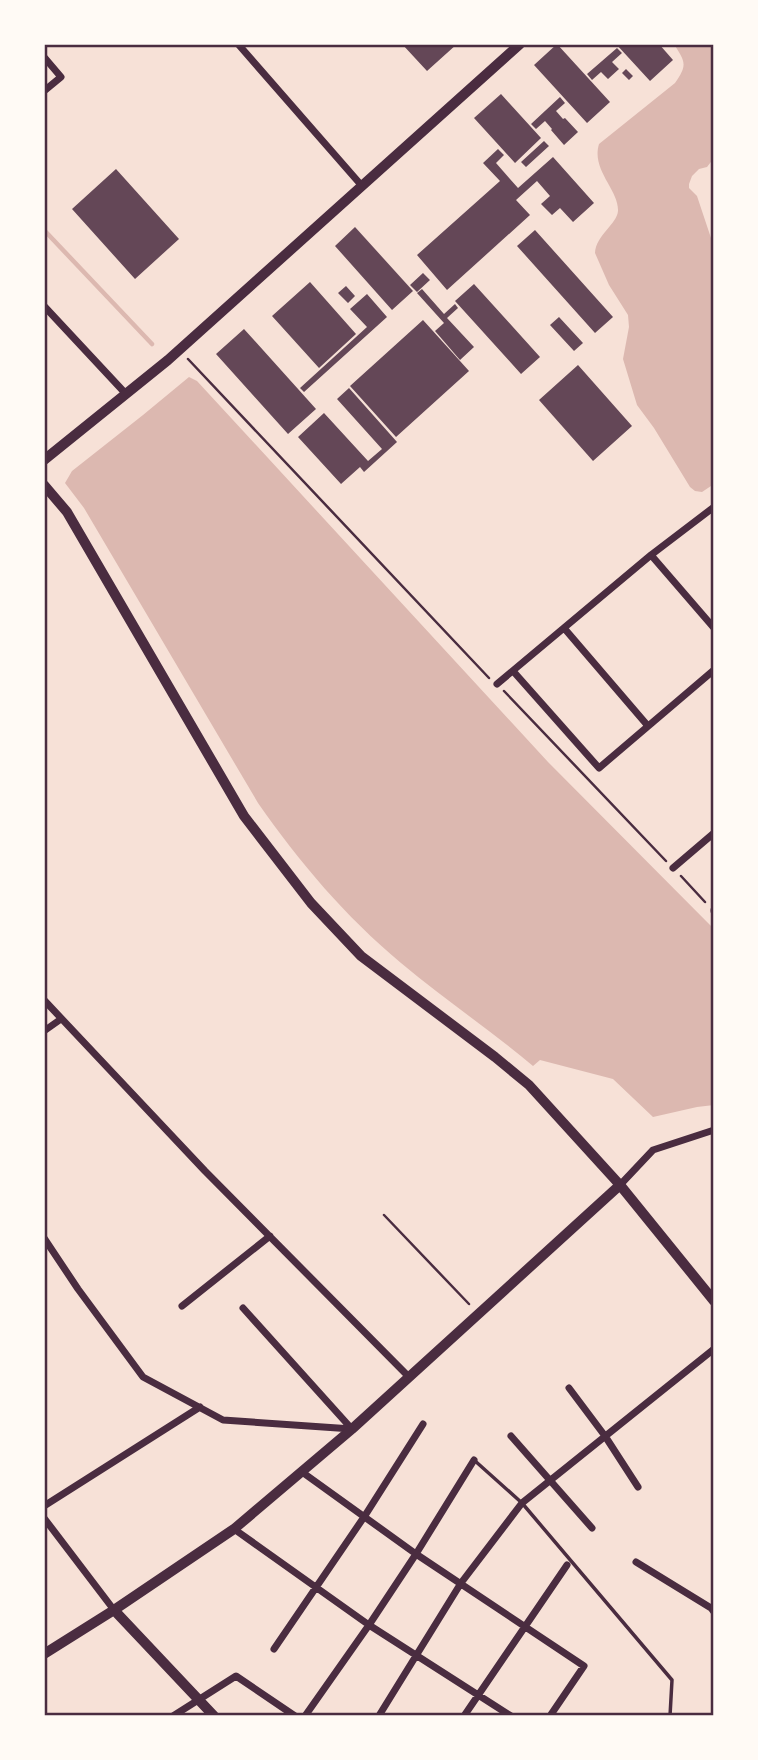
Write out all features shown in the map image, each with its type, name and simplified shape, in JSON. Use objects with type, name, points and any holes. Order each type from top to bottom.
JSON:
[{"type":"street","points":[[237,44],[362,186]]},
{"type":"street","points":[[44,460],[168,360],[520,44]]},
{"type":"street","points":[[44,57],[61,77],[44,91]]},
{"type":"street","points":[[44,306],[126,394]]},
{"type":"street","points":[[44,485],[67,512],[244,816],[311,903],[361,957],[529,1085],[620,1185],[714,1301]]},
{"type":"street","points":[[497,684],[651,555],[714,507]]},
{"type":"street","points":[[651,555],[714,628]]},
{"type":"street","points":[[564,628],[648,726]]},
{"type":"street","points":[[513,671],[599,768],[714,670]]},
{"type":"street","points":[[673,868],[714,833]]},
{"type":"street","points":[[44,1000],[409,1377]]},
{"type":"street","points":[[44,1031],[61,1019]]},
{"type":"street","points":[[44,1654],[234,1529],[352,1429],[620,1185],[653,1150],[714,1130]]},
{"type":"street","points":[[183,1306],[270,1236]]},
{"type":"street","points":[[44,1238],[143,1377],[223,1420],[352,1429]]},
{"type":"street","points":[[243,1308],[352,1429]]},
{"type":"street","points":[[380,1714],[461,1583],[522,1503],[714,1349]]},
{"type":"street","points":[[569,1388],[638,1487]]},
{"type":"street","points":[[44,1506],[200,1407]]},
{"type":"street","points":[[274,1649],[365,1517],[423,1424]]},
{"type":"street","points":[[511,1436],[592,1528]]},
{"type":"street","points":[[304,1716],[369,1625],[474,1460]]},
{"type":"street","points":[[302,1472],[416,1554],[584,1666],[550,1716]]},
{"type":"street","points":[[44,1518],[114,1610],[214,1716]]},
{"type":"street","points":[[234,1529],[369,1625],[511,1716]]},
{"type":"street","points":[[636,1562],[714,1612]]},
{"type":"street","points":[[464,1716],[566,1564]]},
{"type":"street","points":[[173,1716],[236,1676],[295,1716]]},
{"type":"lane","points":[[474,1460],[522,1503],[672,1680],[670,1716]]},
{"type":"path","points":[[188,359],[485,675],[497,684],[714,911]]},
{"type":"path","points":[[384,1215],[478,1314]]},
{"type":"shaded area","points":[[674,44],[714,44],[714,158],[707,167],[699,169],[692,176],[689,184],[689,188],[697,196],[714,247],[714,484],[702,492],[690,487],[637,405],[623,359],[629,327],[628,315],[609,285],[595,253],[599,241],[618,211],[599,162],[599,144],[675,83],[684,63]]},
{"type":"shaded area","points":[[189,377],[197,381],[548,762],[714,929],[714,1105],[653,1117],[613,1079],[540,1060],[533,1066],[417,976],[361,927],[307,868],[258,803],[84,508],[65,483],[72,471]]},
{"type":"building","points":[[402,44],[457,44],[427,71]]},
{"type":"building","points":[[557,44],[610,102],[587,123],[534,65]]},
{"type":"building","points":[[616,44],[659,44],[673,60],[650,81]]},
{"type":"building","points":[[617,48],[622,53],[612,62],[619,69],[608,79],[601,72],[592,80],[587,74]]},
{"type":"building","points":[[626,69],[633,76],[629,80],[622,73]]},
{"type":"building","points":[[501,94],[541,138],[515,163],[474,118]]},
{"type":"building","points":[[560,97],[565,103],[556,111],[578,132],[564,145],[545,121],[536,129],[531,124]]},
{"type":"building","points":[[544,141],[549,146],[526,167],[521,162]]},
{"type":"building","points":[[498,149],[504,155],[496,163],[518,188],[553,157],[594,203],[573,222],[560,208],[552,215],[541,204],[550,196],[537,181],[516,200],[530,215],[447,290],[417,255],[500,181],[483,163]]},
{"type":"building","points":[[116,169],[179,239],[135,279],[72,209]]},
{"type":"building","points":[[355,227],[413,291],[392,310],[335,246]]},
{"type":"building","points":[[535,230],[613,317],[595,333],[517,246]]},
{"type":"building","points":[[423,273],[430,280],[417,292],[410,285]]},
{"type":"building","points":[[310,282],[356,334],[319,368],[272,316]]},
{"type":"building","points":[[474,284],[540,357],[521,374],[455,301]]},
{"type":"building","points":[[346,286],[355,296],[348,303],[338,293]]},
{"type":"building","points":[[422,289],[444,314],[455,304],[458,308],[447,318],[474,347],[460,360],[435,331],[444,323],[417,293]]},
{"type":"building","points":[[367,294],[387,317],[304,392],[300,388],[367,327],[350,309]]},
{"type":"building","points":[[559,317],[583,343],[574,351],[550,325]]},
{"type":"building","points":[[423,320],[469,371],[396,437],[350,386]]},
{"type":"building","points":[[244,329],[316,409],[288,434],[216,354]]},
{"type":"building","points":[[578,365],[632,426],[593,461],[539,400]]},
{"type":"building","points":[[349,388],[397,442],[364,472],[360,467],[341,484],[298,437],[324,413],[368,461],[382,449],[337,399]]},
{"type":"waterway","points":[[44,230],[152,344]]}]
